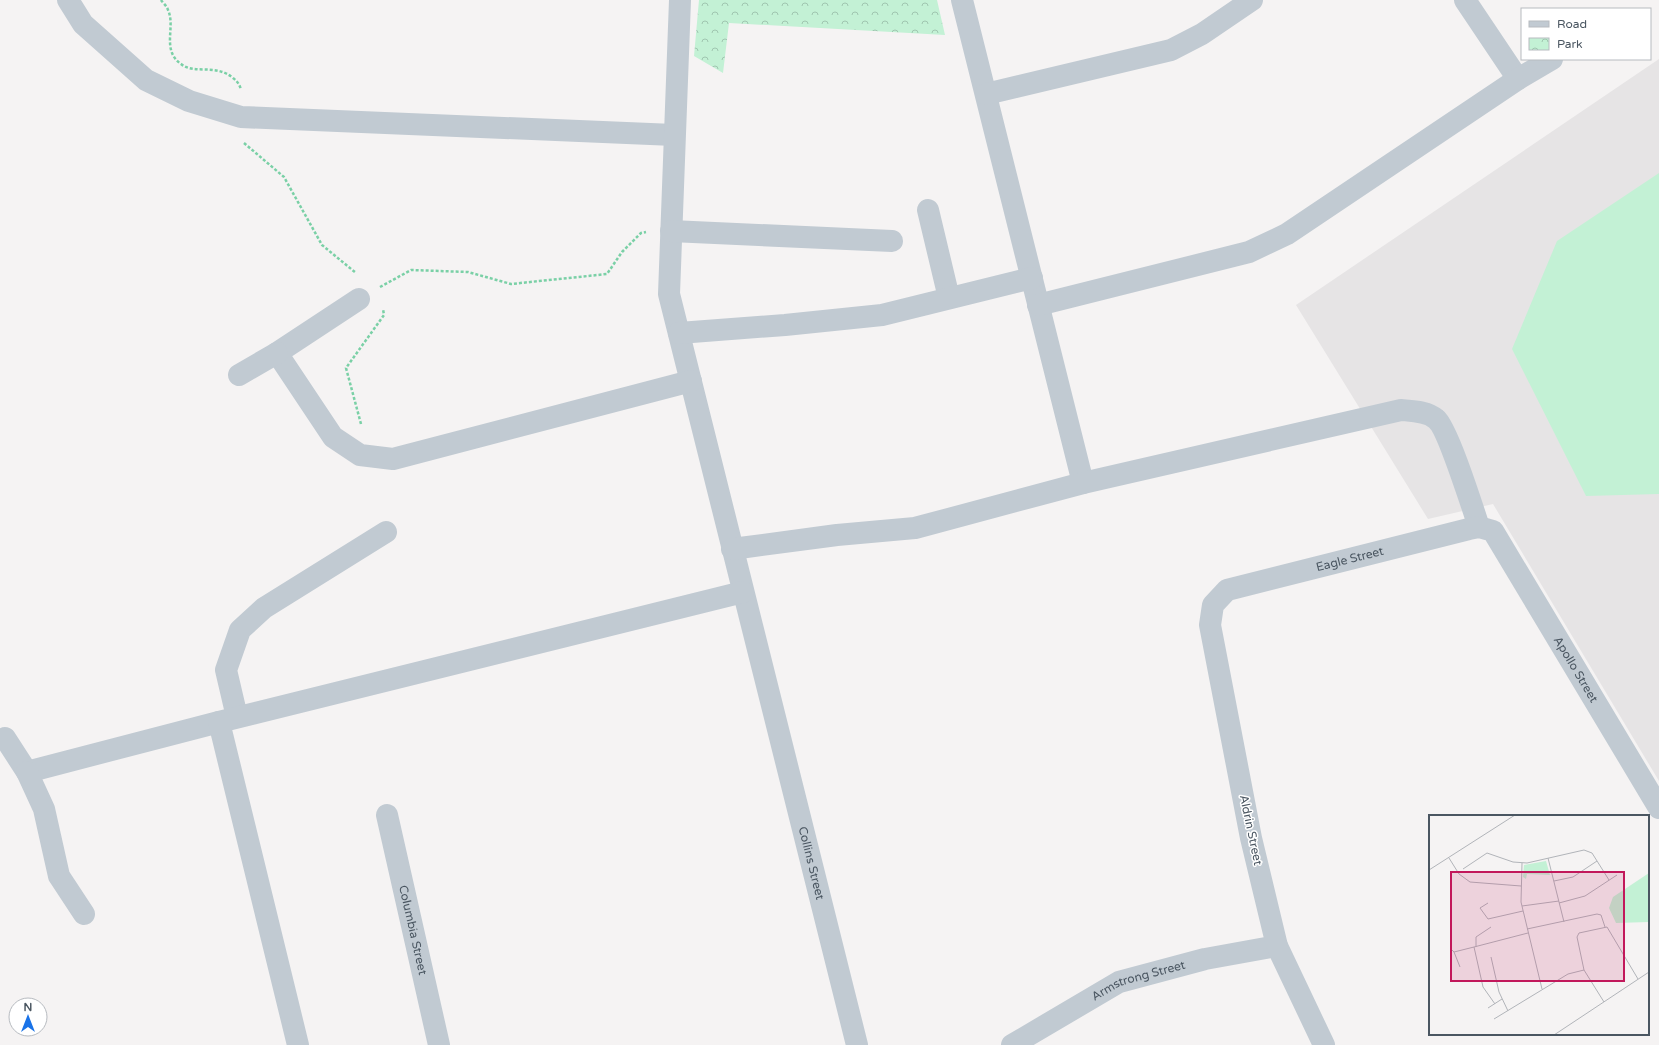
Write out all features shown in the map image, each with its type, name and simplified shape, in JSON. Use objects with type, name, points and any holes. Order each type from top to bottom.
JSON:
[{"type":"street","points":[[68,0],[83,24],[146,80],[189,101],[241,117],[674,135]]},
{"type":"street","name":"Collins Street","points":[[680,0],[669,294],[857,1045]]},
{"type":"street","points":[[962,0],[1083,483]]},
{"type":"street","points":[[986,94],[1170,50],[1202,34],[1252,0]]},
{"type":"street","points":[[1466,0],[1518,79]]},
{"type":"street","points":[[1038,305],[1248,252],[1281,237],[1518,79],[1550,60]]},
{"type":"street","points":[[928,210],[949,298]]},
{"type":"street","points":[[671,231],[892,241]]},
{"type":"street","points":[[679,333],[785,325],[882,314],[1032,278]]},
{"type":"street","points":[[239,375],[277,353],[368,294]]},
{"type":"street","points":[[277,353],[333,438],[360,455],[393,459],[690,381]]},
{"type":"street","name":"Apollo Street","points":[[732,549],[836,535],[915,528],[1083,483],[1401,410],[1421,412],[1437,419],[1446,433],[1486,529],[1659,808]]},
{"type":"street","name":"Eagle Street","points":[[1213,605],[1227,590],[1486,529]]},
{"type":"street","points":[[298,1045],[228,720],[226,670],[240,630],[264,608],[386,532]]},
{"type":"street","points":[[27,772],[228,720],[743,592]]},
{"type":"street","name":"Aldrin Street","points":[[1213,605],[1210,625],[1251,838],[1277,946],[1324,1045]]},
{"type":"street","points":[[5,738],[27,772],[44,809],[60,876],[84,914]]},
{"type":"street","name":"Columbia Street","points":[[387,815],[439,1045]]},
{"type":"street","name":"Armstrong Street","points":[[1012,1045],[1119,982],[1205,959],[1277,946]]},
{"type":"path","points":[[161,0],[168,9],[170,18],[169,45],[178,62],[189,68],[211,69],[224,72],[232,77],[241,87],[240,141],[284,177],[322,245],[358,275]]},
{"type":"path","points":[[362,429],[346,368],[384,315],[368,294],[411,270],[468,272],[511,284],[607,274],[622,252],[641,233],[671,231]]},
{"type":"shaded area","points":[[1659,59],[1659,781],[1493,504],[1428,519],[1296,305]]},
{"type":"green space","points":[[699,0],[937,0],[945,35],[729,23],[723,73],[694,56]]},
{"type":"green space","points":[[1659,173],[1659,494],[1586,496],[1512,349],[1557,241]]}]
